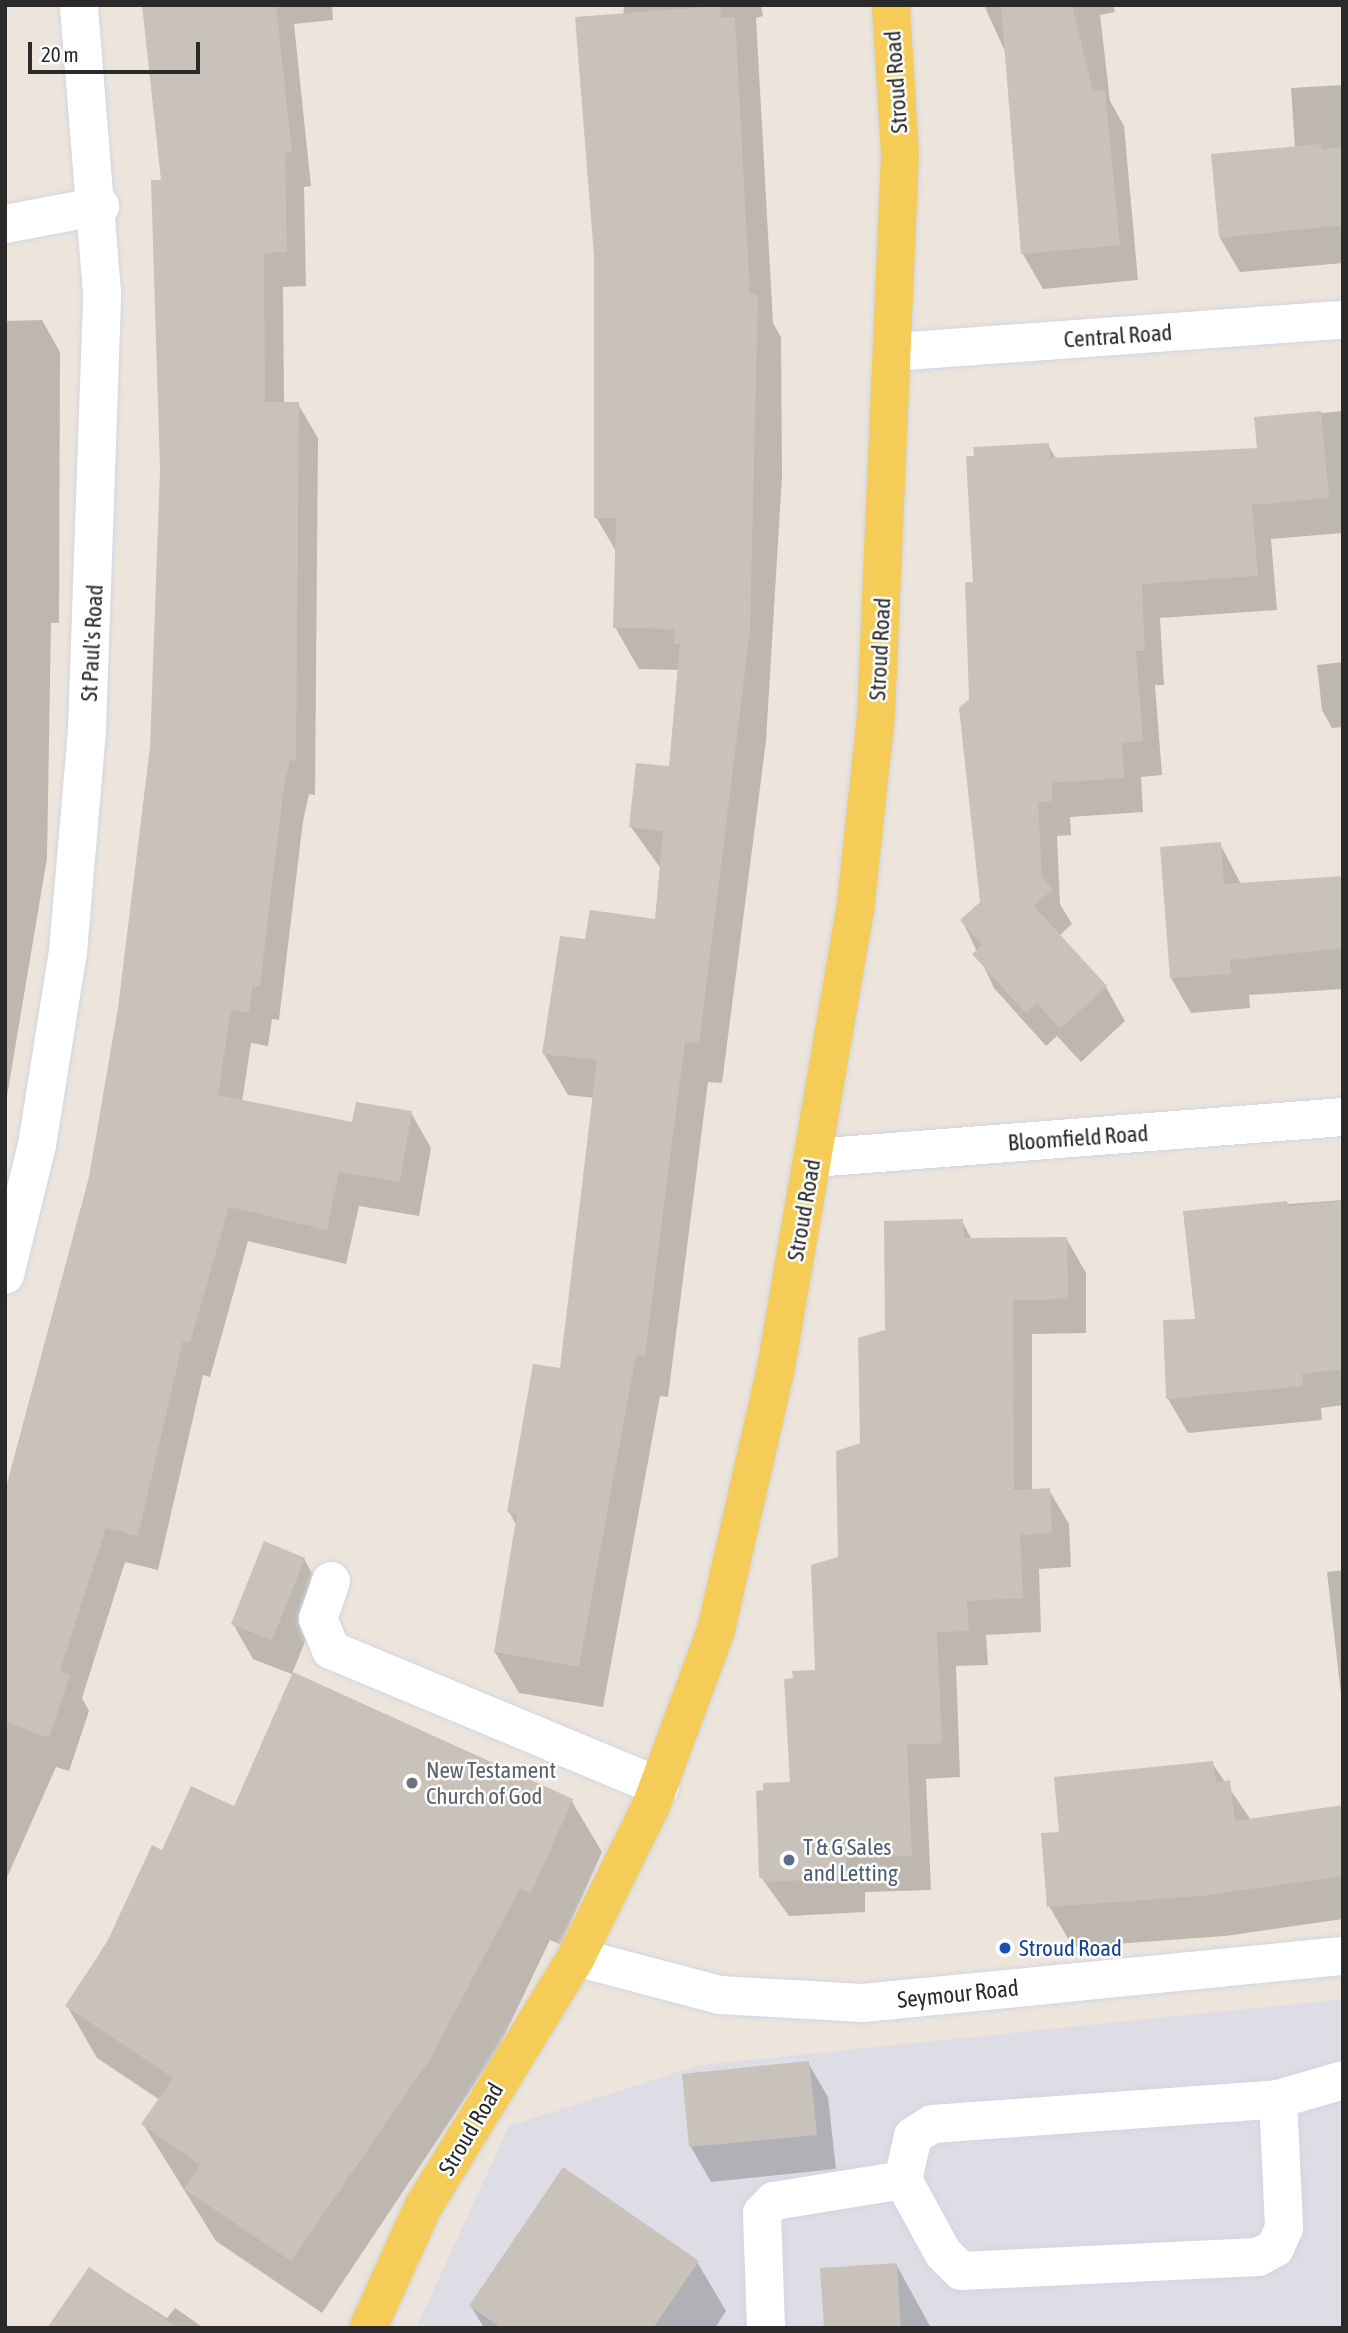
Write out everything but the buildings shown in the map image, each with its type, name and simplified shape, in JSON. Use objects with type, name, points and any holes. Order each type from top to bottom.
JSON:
[{"type":"main road","name":"Stroud Road","points":[[368,2328],[423,2207],[576,1957],[660,1787],[719,1618],[775,1373],[855,912],[877,716],[900,154],[891,5]]},
{"type":"street","name":"St Paul's Road","points":[[5,1275],[37,1145],[70,939],[97,534],[100,206],[79,5]]},
{"type":"street","points":[[5,224],[100,206]]},
{"type":"street","name":"Central Road","points":[[893,352],[1343,320]]},
{"type":"street","name":"Bloomfield Road","points":[[814,1158],[1343,1117]]},
{"type":"street","points":[[331,1581],[318,1619],[331,1650],[660,1787]]},
{"type":"street","name":"Seymour Road","points":[[576,1957],[720,1995],[863,2003],[1343,1956]]},
{"type":"street","points":[[1278,2099],[1284,2228],[1275,2248],[1258,2257],[961,2272],[943,2253],[903,2180],[913,2136],[932,2124],[1278,2099],[1343,2080]]},
{"type":"street","points":[[766,2328],[762,2213],[774,2201],[903,2180]]},
{"type":"shaded area","points":[[1343,1999],[1343,2328],[416,2328],[509,2126],[700,2065]]},
{"type":"place","name":"New Testament Church of God","points":[[412,1783]]},
{"type":"place","name":"T & G Sales and Letting","points":[[789,1860]]},
{"type":"place","name":"Stroud Road","points":[[1005,1948]]}]
